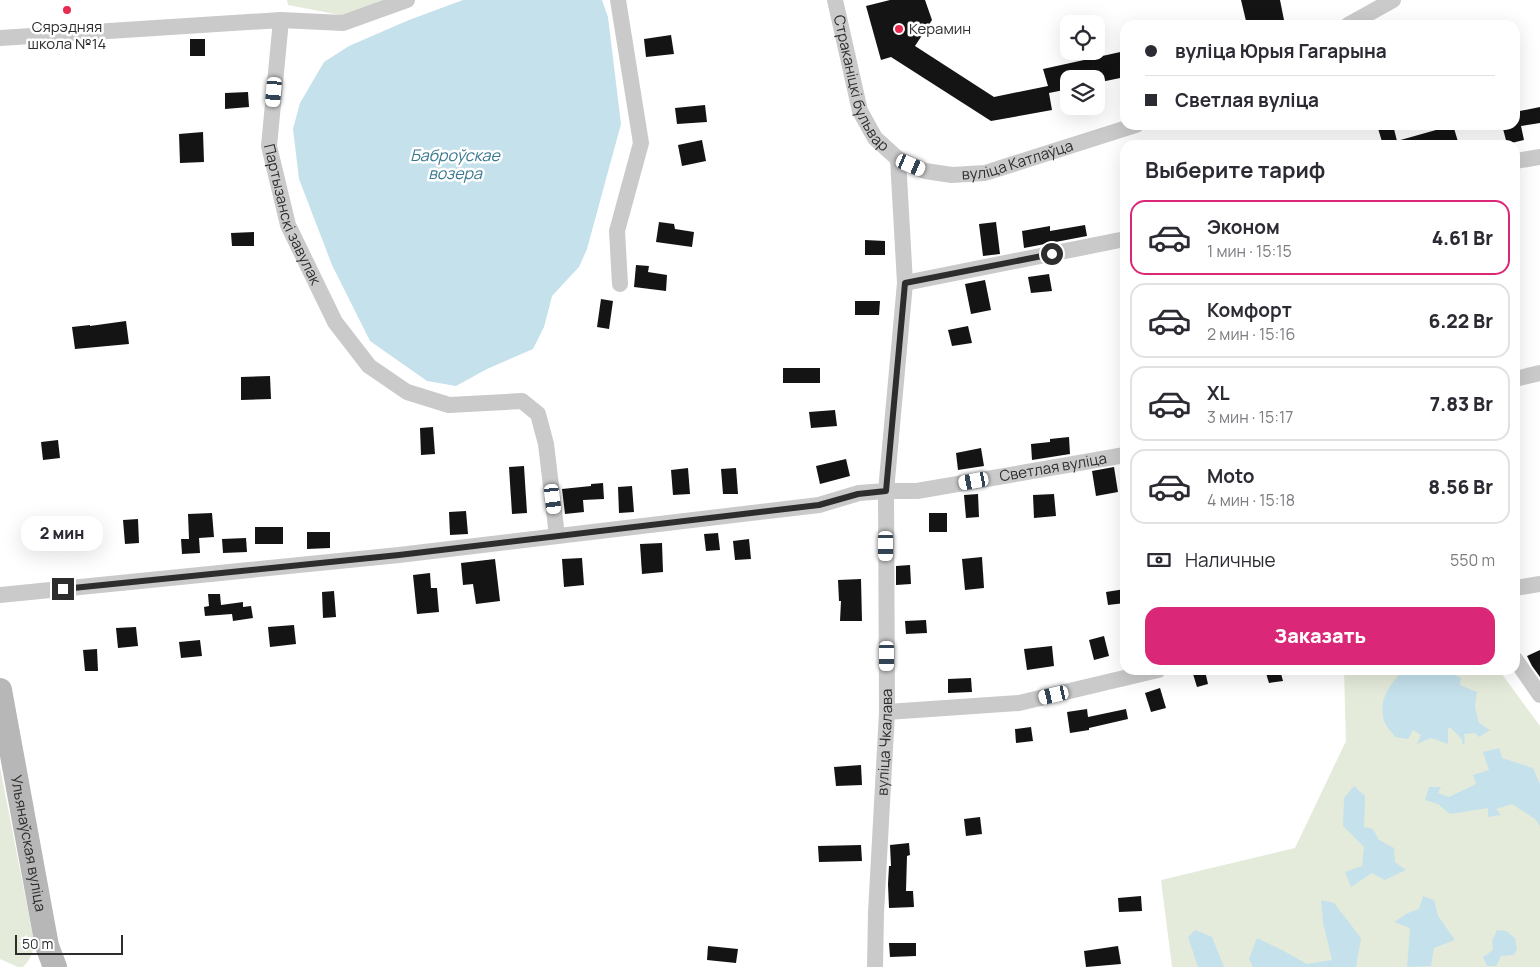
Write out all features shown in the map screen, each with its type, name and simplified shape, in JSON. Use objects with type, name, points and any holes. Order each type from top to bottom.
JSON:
[{"type":"main road","name":"Ульянаўская вуліца","points":[[0,690],[49,960]]},
{"type":"main road","points":[[35,967],[49,960]]},
{"type":"street","points":[[0,38],[280,20],[343,23],[407,0]]},
{"type":"street","points":[[618,0],[640,142],[617,231],[620,284]]},
{"type":"street","name":"Страканіцкі бульвар","points":[[835,0],[860,112],[875,138],[898,159]]},
{"type":"street","points":[[1357,20],[1393,0]]},
{"type":"street","name":"Партызанскі завулак","points":[[280,20],[269,146],[288,225],[335,322],[369,366],[407,392],[449,405],[522,401],[538,414],[546,444],[557,536]]},
{"type":"street","name":"вуліца Катлаўца","points":[[898,159],[925,171],[952,175],[986,173],[1120,130]]},
{"type":"street","points":[[1520,160],[1540,157]]},
{"type":"street","name":"вуліца Чкалава","points":[[875,967],[876,913],[887,712],[886,491],[905,283],[898,159]]},
{"type":"street","points":[[905,283],[1120,240]]},
{"type":"street","points":[[1520,378],[1540,373]]},
{"type":"street","name":"Светлая вуліца","points":[[0,595],[399,555],[819,505],[858,494],[886,491],[917,491],[1120,456]]},
{"type":"street","points":[[1520,587],[1540,584]]},
{"type":"street","points":[[1520,666],[1540,694]]},
{"type":"street","points":[[887,712],[1019,703],[1137,675]]},
{"type":"green space","points":[[287,0],[389,0],[345,16],[288,5]]},
{"type":"green space","points":[[1344,675],[1503,675],[1540,726],[1540,967],[1172,967],[1161,880],[1295,848],[1346,741]]},
{"type":"green space","points":[[0,767],[34,942],[31,956],[23,967],[18,967],[0,959]]},
{"type":"water","name":"Баброўскае возера","points":[[463,0],[602,0],[608,17],[621,124],[587,249],[579,267],[552,296],[544,327],[533,349],[487,369],[456,386],[427,381],[370,341],[332,265],[299,179],[293,129],[300,103],[324,62],[349,46],[409,20]]},
{"type":"water","points":[[1399,675],[1455,675],[1461,678],[1460,685],[1477,692],[1475,707],[1479,723],[1490,730],[1479,737],[1475,733],[1464,734],[1465,743],[1462,745],[1462,739],[1450,727],[1448,729],[1448,744],[1431,738],[1417,744],[1421,735],[1413,730],[1408,739],[1395,737],[1387,727],[1383,712],[1384,699]]},
{"type":"water","points":[[1499,748],[1502,758],[1533,768],[1540,784],[1540,826],[1535,819],[1512,804],[1496,809],[1501,815],[1488,817],[1488,808],[1450,814],[1438,804],[1425,800],[1429,787],[1441,787],[1438,793],[1449,797],[1476,784],[1473,775],[1489,770],[1483,752]]},
{"type":"water","points":[[1354,786],[1365,796],[1364,827],[1373,829],[1379,840],[1394,848],[1395,862],[1406,870],[1385,880],[1372,873],[1351,887],[1345,872],[1362,866],[1364,847],[1343,826],[1344,798]]},
{"type":"water","points":[[1423,896],[1434,900],[1438,916],[1455,940],[1434,948],[1431,966],[1407,967],[1410,928],[1394,922],[1408,913],[1419,909]]},
{"type":"water","points":[[1321,900],[1334,903],[1361,938],[1356,967],[1253,967],[1249,959],[1257,938],[1307,964],[1332,960],[1323,922]]},
{"type":"water","points":[[1195,930],[1212,937],[1224,967],[1198,967],[1188,937]]},
{"type":"water","points":[[1497,930],[1506,931],[1515,938],[1517,950],[1513,955],[1501,956],[1496,966],[1487,966],[1483,957],[1493,950],[1492,941]]},
{"type":"building","points":[[890,0],[925,0],[932,20],[915,46],[994,97],[1048,86],[1043,69],[1084,60],[1105,60],[1105,55],[1120,52],[1120,78],[1105,81],[1105,70],[1060,70],[1060,91],[1049,93],[1052,110],[991,121],[891,57],[881,60],[866,6]]},
{"type":"building","points":[[1241,0],[1280,0],[1284,20],[1246,20]]},
{"type":"building","points":[[671,35],[674,54],[646,57],[644,39]]},
{"type":"building","points":[[190,39],[205,39],[205,56],[190,56]]},
{"type":"building","points":[[248,92],[249,107],[225,109],[225,93]]},
{"type":"building","points":[[705,105],[707,122],[677,124],[675,108]]},
{"type":"building","points":[[1540,107],[1540,123],[1521,126],[1524,140],[1506,140],[1503,130],[1520,130],[1520,111]]},
{"type":"building","points":[[1378,130],[1394,130],[1397,140],[1382,140]]},
{"type":"building","points":[[1436,130],[1454,130],[1458,140],[1401,140]]},
{"type":"building","points":[[203,132],[204,162],[180,163],[179,134]]},
{"type":"building","points":[[702,140],[706,161],[682,166],[678,145]]},
{"type":"building","points":[[659,222],[674,224],[675,229],[694,232],[692,247],[656,242]]},
{"type":"building","points":[[996,222],[1000,254],[983,256],[979,224]]},
{"type":"building","points":[[1085,225],[1087,236],[1024,248],[1022,231],[1050,226],[1050,231]]},
{"type":"building","points":[[254,232],[254,246],[232,246],[231,233]]},
{"type":"building","points":[[865,240],[885,241],[885,255],[865,255]]},
{"type":"building","points":[[636,265],[649,266],[648,272],[667,275],[666,291],[634,287]]},
{"type":"building","points":[[1049,274],[1052,291],[1031,293],[1028,277]]},
{"type":"building","points":[[985,280],[991,310],[971,314],[965,284]]},
{"type":"building","points":[[601,299],[613,301],[609,329],[597,327]]},
{"type":"building","points":[[855,301],[880,301],[879,315],[855,315]]},
{"type":"building","points":[[126,321],[129,344],[75,349],[72,327]]},
{"type":"building","points":[[968,326],[972,343],[952,346],[948,330]]},
{"type":"building","points":[[783,368],[820,368],[820,383],[783,383]]},
{"type":"building","points":[[270,376],[271,399],[241,400],[241,377]]},
{"type":"building","points":[[835,410],[837,426],[811,428],[809,412]]},
{"type":"building","points":[[433,427],[435,454],[421,455],[420,428]]},
{"type":"building","points":[[1069,437],[1070,454],[1032,460],[1031,444]]},
{"type":"building","points":[[58,440],[60,458],[43,460],[41,442]]},
{"type":"building","points":[[981,448],[984,466],[958,470],[956,453]]},
{"type":"building","points":[[846,459],[850,476],[820,484],[816,466]]},
{"type":"building","points":[[524,466],[527,513],[512,514],[509,467]]},
{"type":"building","points":[[1114,467],[1118,492],[1096,496],[1092,471]]},
{"type":"building","points":[[688,468],[690,494],[673,495],[671,470]]},
{"type":"building","points":[[736,468],[738,494],[723,494],[721,469]]},
{"type":"building","points":[[603,483],[604,499],[583,500],[584,512],[565,514],[562,489]]},
{"type":"building","points":[[632,486],[634,512],[619,513],[618,487]]},
{"type":"building","points":[[978,494],[979,517],[966,518],[964,495]]},
{"type":"building","points":[[1054,494],[1056,516],[1034,518],[1033,495]]},
{"type":"building","points":[[466,511],[468,534],[450,535],[449,512]]},
{"type":"building","points":[[212,513],[214,537],[199,538],[200,553],[182,554],[181,539],[189,539],[188,514]]},
{"type":"building","points":[[929,513],[947,513],[947,532],[929,532]]},
{"type":"building","points":[[138,519],[139,543],[125,544],[123,520]]},
{"type":"building","points":[[255,527],[283,527],[283,544],[255,544]]},
{"type":"building","points":[[307,532],[330,532],[330,548],[307,549]]},
{"type":"building","points":[[718,533],[720,550],[706,551],[704,534]]},
{"type":"building","points":[[246,538],[247,552],[223,553],[222,539]]},
{"type":"building","points":[[749,539],[751,559],[735,560],[733,541]]},
{"type":"building","points":[[662,543],[663,572],[642,574],[640,544]]},
{"type":"building","points":[[982,557],[984,588],[965,590],[962,559]]},
{"type":"building","points":[[582,558],[584,585],[564,587],[562,559]]},
{"type":"building","points":[[495,559],[500,601],[476,604],[473,584],[463,585],[461,563]]},
{"type":"building","points":[[910,565],[911,584],[896,585],[896,566]]},
{"type":"building","points":[[430,573],[431,588],[437,588],[439,612],[417,614],[413,575]]},
{"type":"building","points":[[861,579],[862,621],[840,621],[841,601],[839,601],[838,580]]},
{"type":"building","points":[[1120,590],[1120,604],[1108,605],[1106,592]]},
{"type":"building","points":[[334,591],[336,617],[323,618],[322,592]]},
{"type":"building","points":[[208,594],[220,594],[221,605],[243,602],[243,607],[251,606],[253,618],[233,621],[232,614],[205,616],[204,607],[209,606]]},
{"type":"building","points":[[926,620],[927,633],[906,634],[905,621]]},
{"type":"building","points":[[294,625],[296,644],[270,647],[268,627]]},
{"type":"building","points":[[136,627],[138,646],[118,648],[116,628]]},
{"type":"building","points":[[1104,636],[1109,656],[1094,660],[1089,640]]},
{"type":"building","points":[[200,640],[202,656],[181,658],[179,642]]},
{"type":"building","points":[[1052,646],[1054,666],[1027,670],[1024,649]]},
{"type":"building","points":[[97,649],[98,671],[85,671],[83,650]]},
{"type":"building","points":[[1540,650],[1540,677],[1527,656]]},
{"type":"building","points":[[1193,675],[1206,675],[1208,684],[1197,687]]},
{"type":"building","points":[[1267,675],[1281,675],[1283,681],[1269,683]]},
{"type":"building","points":[[971,678],[972,692],[948,693],[948,679]]},
{"type":"building","points":[[1160,688],[1166,708],[1151,712],[1145,693]]},
{"type":"building","points":[[1087,709],[1088,717],[1126,709],[1128,719],[1089,728],[1089,730],[1070,733],[1067,712]]},
{"type":"building","points":[[1031,727],[1033,741],[1016,743],[1015,729]]},
{"type":"building","points":[[861,765],[862,785],[836,786],[834,767]]},
{"type":"building","points":[[980,817],[982,834],[966,836],[964,819]]},
{"type":"building","points":[[909,843],[910,855],[907,856],[906,891],[913,891],[914,907],[889,908],[890,845]]},
{"type":"building","points":[[861,845],[862,861],[819,862],[818,846]]},
{"type":"building","points":[[1141,896],[1142,911],[1119,912],[1118,898]]},
{"type":"building","points":[[889,943],[916,943],[916,956],[890,957]]},
{"type":"building","points":[[708,946],[738,949],[736,963],[707,960]]},
{"type":"building","points":[[1118,946],[1121,964],[1086,967],[1084,951]]},
{"type":"place","name":"Сярэдняя школа №14","points":[[67,10]]},
{"type":"place","name":"Керамин","points":[[899,29]]},
{"type":"route","points":[[63,589],[399,555],[819,505],[858,494],[886,491],[905,283],[1052,254]]}]
